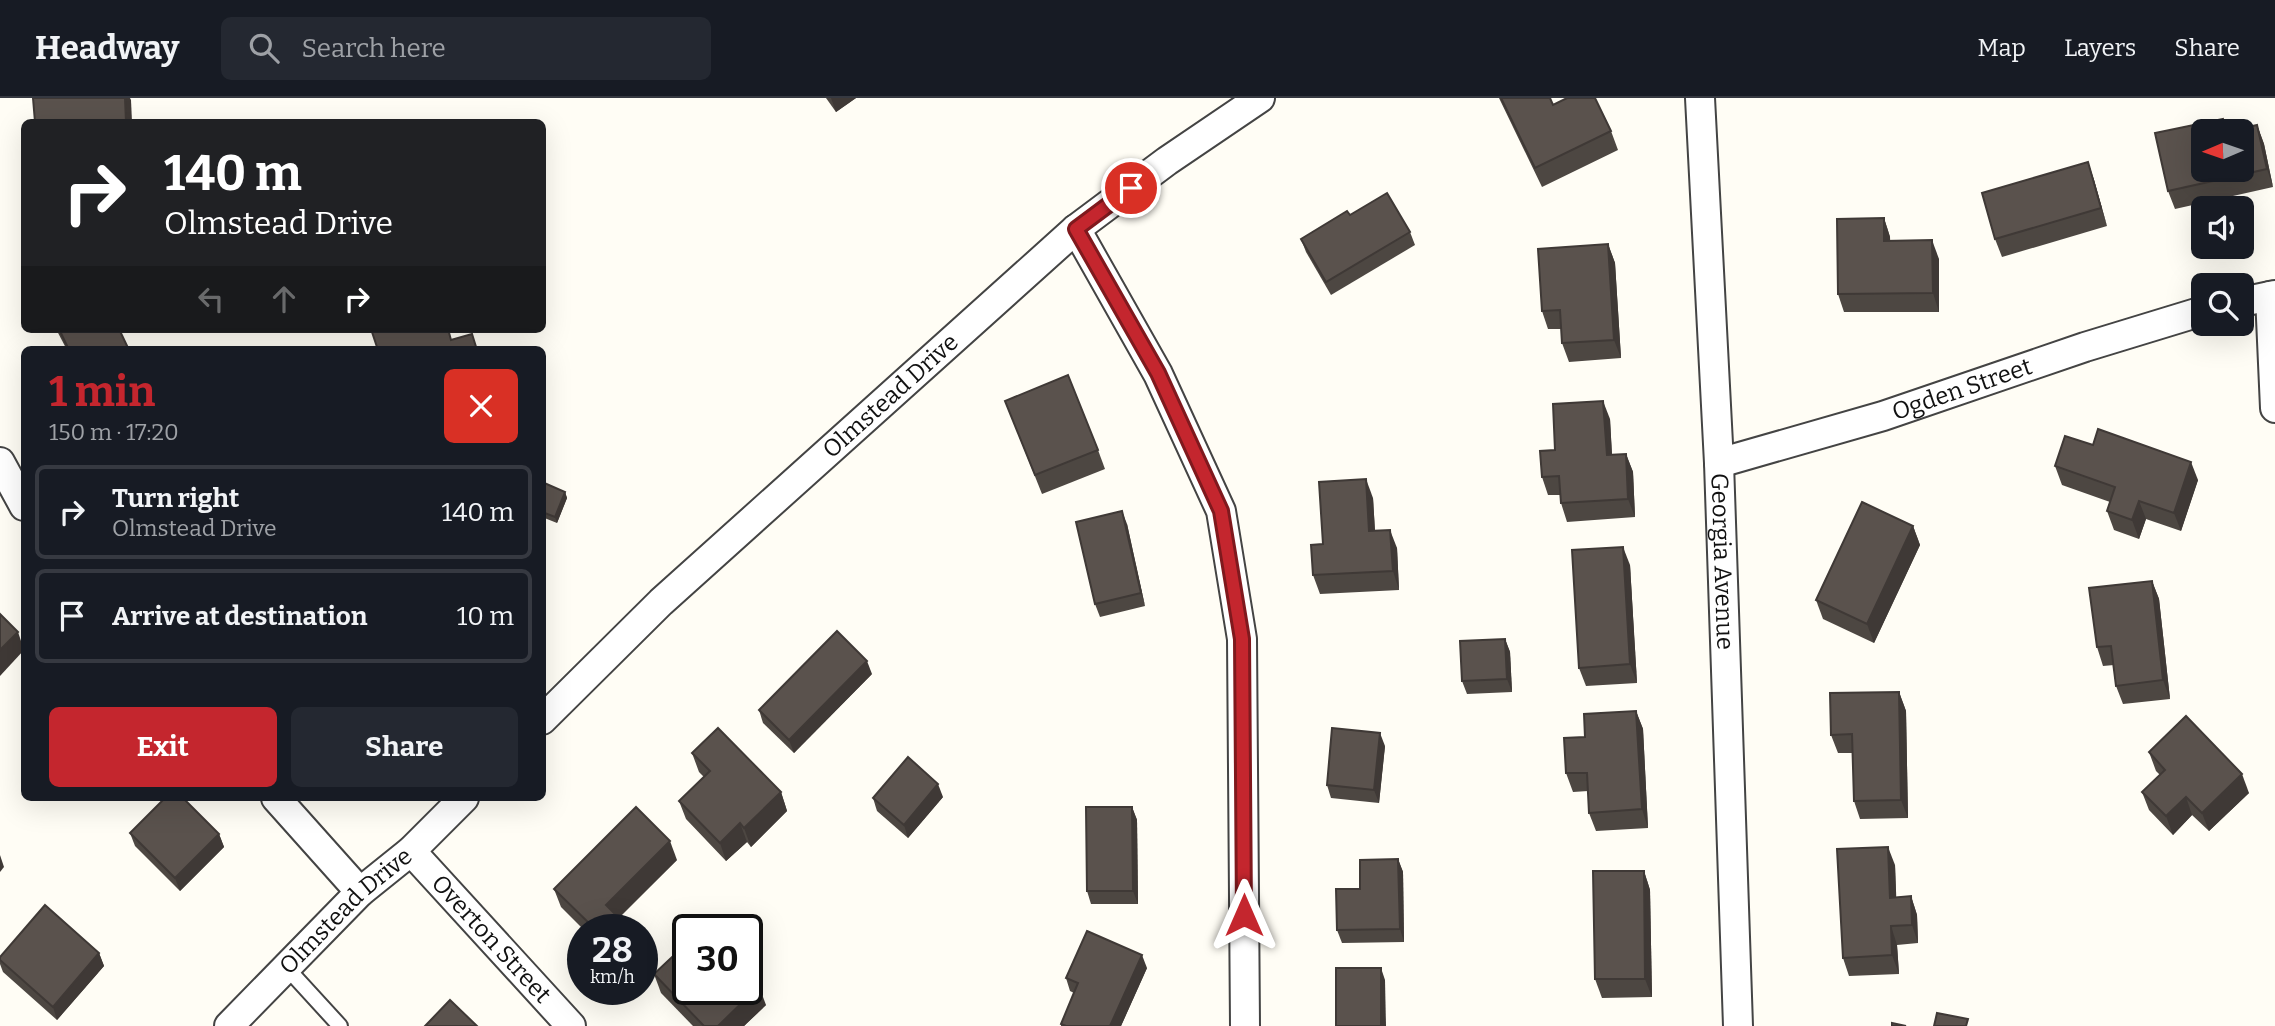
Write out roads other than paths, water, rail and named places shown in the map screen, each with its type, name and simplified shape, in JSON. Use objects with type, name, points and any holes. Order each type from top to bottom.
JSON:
[{"type":"street","name":"Olmstead Drive","points":[[546,716],[661,602],[1076,229],[1167,161],[1260,98]]},
{"type":"street","name":"Georgia Avenue","points":[[1700,98],[1719,463],[1738,1026]]},
{"type":"street","points":[[1076,229],[1158,373],[1221,511],[1242,639],[1245,1026]]},
{"type":"street","points":[[2254,300],[2273,296],[2275,408]]},
{"type":"street","name":"Ogden Street","points":[[1719,463],[1883,416],[2085,347],[2191,315]]},
{"type":"street","points":[[0,462],[21,500]]},
{"type":"street","points":[[279,801],[360,892]]},
{"type":"street","name":"Olmstead Drive","points":[[229,1026],[360,892],[411,851],[461,801]]},
{"type":"street","name":"Overton Street","points":[[411,851],[571,1026]]},
{"type":"lane","points":[[286,967],[340,1026]]}]
